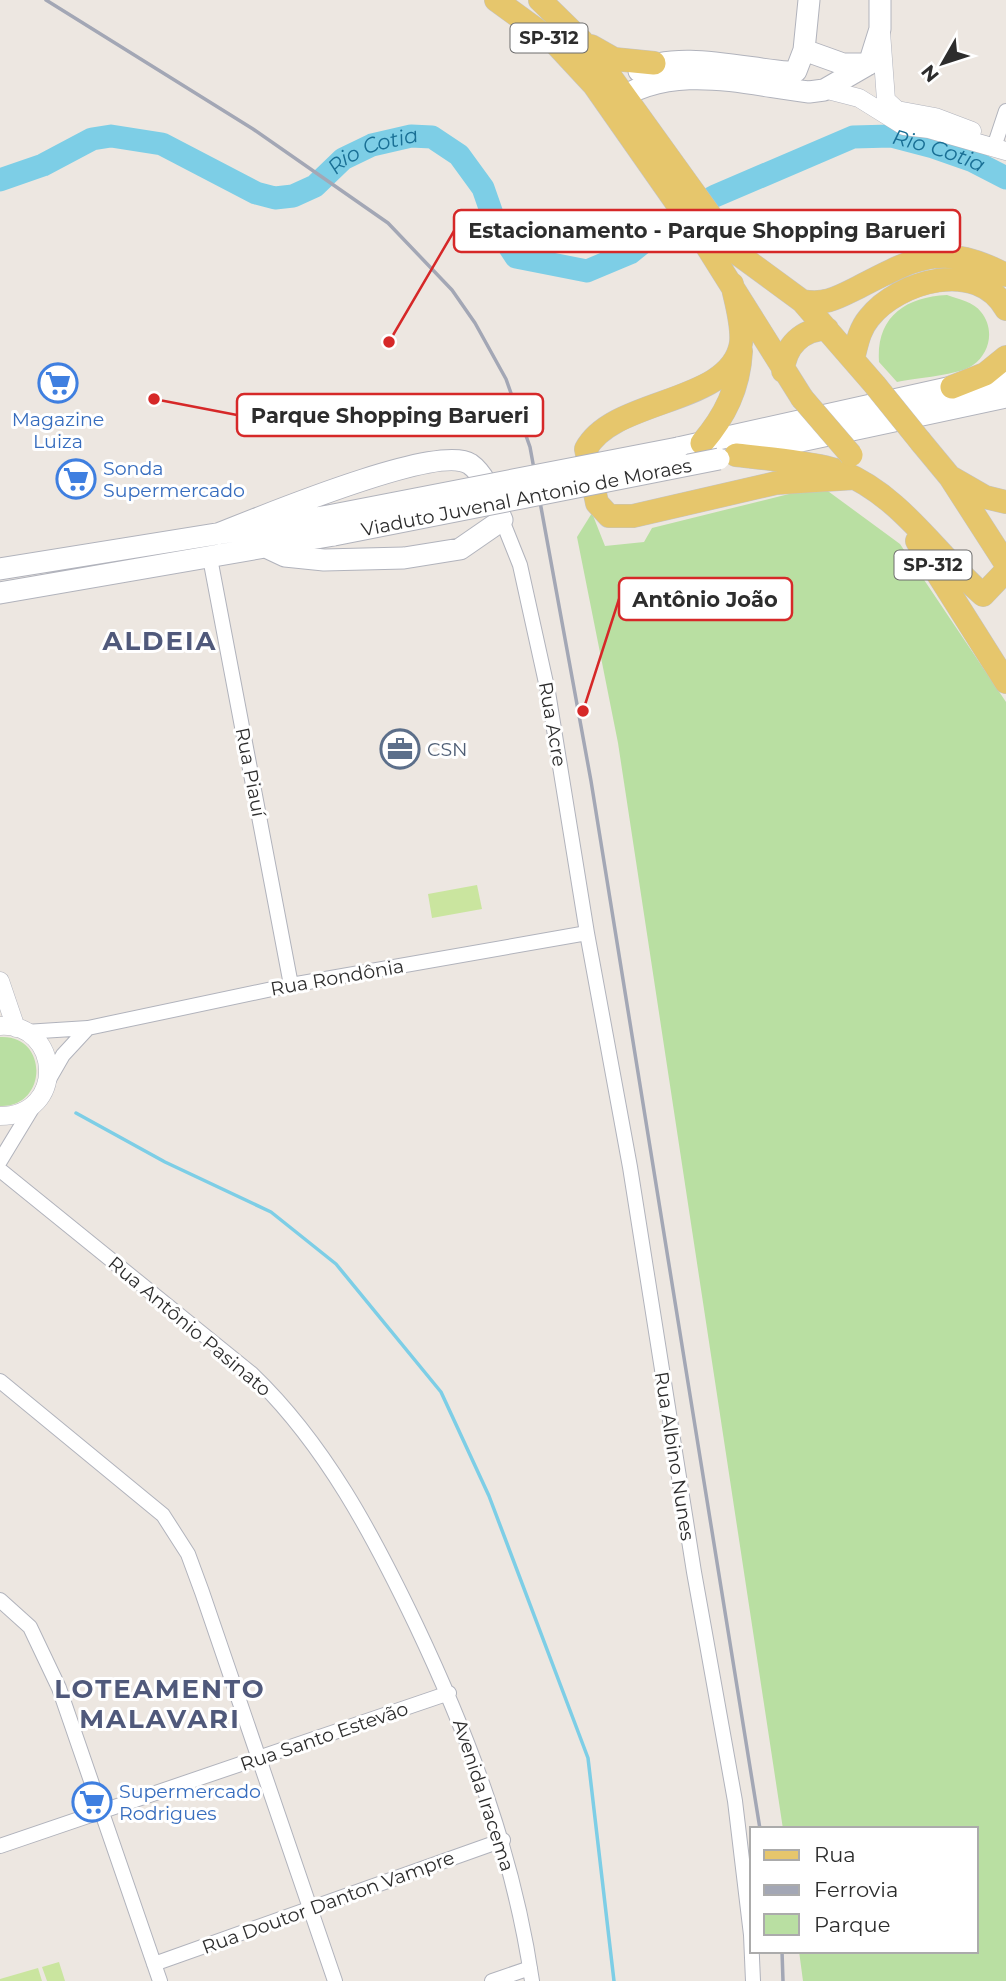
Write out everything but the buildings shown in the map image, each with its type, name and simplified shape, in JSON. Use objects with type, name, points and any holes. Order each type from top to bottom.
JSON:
[{"type":"main road","name":"SP-312","points":[[496,0],[555,44],[613,95]]},
{"type":"main road","name":"SP-312","points":[[540,0],[581,40],[613,95],[716,241],[732,284],[783,371],[890,501],[1006,682]]},
{"type":"main road","points":[[809,0],[811,52],[824,89]]},
{"type":"main road","points":[[581,40],[614,59],[660,71],[809,92],[824,89],[869,64],[880,29],[880,0]]},
{"type":"main road","points":[[613,95],[682,61],[759,70],[796,71],[811,52]]},
{"type":"main road","points":[[811,52],[843,64],[869,64]]},
{"type":"main road","name":"SP-312","points":[[716,241],[802,301],[950,477],[1006,564]]},
{"type":"main road","points":[[802,301],[824,304],[898,267],[937,254],[972,259],[1006,275]]},
{"type":"main road","points":[[853,359],[860,331],[867,320],[894,295],[915,285],[959,281],[991,293],[1006,309]]},
{"type":"main road","points":[[702,443],[732,397],[741,345],[732,284]]},
{"type":"main road","points":[[783,371],[790,349],[802,335],[816,329],[827,329]]},
{"type":"main road","points":[[741,345],[731,363],[703,387],[616,420],[592,438],[586,449],[597,503],[609,516],[633,516],[776,483],[855,478]]},
{"type":"main road","points":[[952,387],[985,374],[1006,357]]},
{"type":"main road","name":"Viaduto Juvenal Antonio de Moraes","points":[[331,526],[952,387],[1006,378]]},
{"type":"main road","name":"Viaduto Juvenal Antonio de Moraes","points":[[331,526],[727,457],[1006,397]]},
{"type":"main road","points":[[727,457],[821,467],[855,478],[890,501],[983,595],[1006,600]]},
{"type":"main road","points":[[218,534],[351,484],[448,460],[469,464],[478,472],[502,520],[460,549],[404,558],[324,560],[285,556],[268,548]]},
{"type":"main road","points":[[950,477],[985,497],[1006,502]]},
{"type":"main road","points":[[0,569],[218,534],[331,526]]},
{"type":"main road","points":[[0,593],[268,548],[331,526]]},
{"type":"main road","points":[[983,595],[1006,571]]},
{"type":"street","points":[[880,29],[886,100],[897,110],[935,117],[978,133],[1000,149]]},
{"type":"street","points":[[824,89],[859,98],[904,126],[929,129],[1000,149]]},
{"type":"street","points":[[1000,149],[1006,111]]},
{"type":"street","name":"Rua Acre","points":[[502,520],[520,565],[537,638],[554,725],[587,933]]},
{"type":"street","name":"Rua Piauí","points":[[210,558],[291,985]]},
{"type":"street","name":"Rua Rondônia","points":[[14,1029],[88,1028],[291,985],[587,933]]},
{"type":"street","name":"Rua Albino Nunes","points":[[587,933],[631,1167],[694,1572],[734,1801],[750,1927]]},
{"type":"street","points":[[0,981],[14,1029],[40,1043],[46,1054],[48,1081]]},
{"type":"street","points":[[0,1161],[63,1055],[88,1028]]},
{"type":"street","points":[[0,1116],[23,1112],[34,1105]]},
{"type":"street","name":"Rua Antônio Pasinato","points":[[0,1170],[212,1341],[281,1402],[301,1427],[367,1526],[449,1693]]},
{"type":"street","points":[[0,1381],[150,1503],[178,1536],[200,1585],[335,1981]]},
{"type":"street","points":[[0,1600],[30,1627],[40,1642],[102,1809],[160,1981]]},
{"type":"street","name":"Rua Santo Estevão","points":[[0,1846],[102,1809],[449,1693]]},
{"type":"street","name":"Avenida Iracema","points":[[449,1693],[503,1840],[531,1975]]},
{"type":"street","name":"Rua Doutor Danton Vampre","points":[[154,1964],[503,1840]]},
{"type":"street","name":"Rua Albino Nunes","points":[[752,1953],[753,1981]]},
{"type":"street","points":[[492,1981],[531,1975]]},
{"type":"green space","points":[[947,295],[966,301],[981,312],[989,333],[983,354],[973,365],[959,371],[897,382],[879,362],[882,333],[888,322],[906,305]]},
{"type":"green space","points":[[821,486],[900,544],[1006,702],[1006,1981],[803,1981],[799,1953],[978,1953],[978,1827],[783,1827],[618,743],[577,537],[592,513],[605,546],[644,542],[652,528]]},
{"type":"green space","points":[[477,885],[482,909],[432,918],[428,894]]},
{"type":"green space","points":[[0,1037],[16,1039],[27,1047],[34,1058],[36,1071],[34,1084],[27,1096],[16,1103],[0,1106]]},
{"type":"green space","points":[[59,1962],[65,1981],[47,1981],[42,1967]]},
{"type":"green space","points":[[38,1968],[42,1981],[0,1981],[0,1979]]},
{"type":"waterway","name":"Rio Cotia","points":[[0,180],[43,165],[92,139],[111,136],[162,144],[256,193],[275,198],[293,196],[315,186],[343,159],[372,145],[411,136],[432,137],[459,155],[483,188],[497,228],[516,257],[587,271],[630,253],[671,220],[715,196],[853,137],[891,136],[933,147],[973,161],[1006,178]]},
{"type":"waterway","points":[[76,1113],[165,1162],[271,1212],[336,1264],[441,1392],[489,1496],[588,1758],[614,1981]]},
{"type":"railway","points":[[46,0],[253,129],[388,223],[452,290],[475,323],[506,379],[530,447],[591,781],[760,1827]]},
{"type":"railway","points":[[782,1953],[783,1981]]},
{"type":"place","name":"Estacionamento - Parque Shopping Barueri","points":[[389,342]]},
{"type":"place","name":"Magazine Luiza","points":[[58,383]]},
{"type":"place","name":"Parque Shopping Barueri","points":[[154,399]]},
{"type":"place","name":"Sonda Supermercado","points":[[76,479]]},
{"type":"place","name":"Antônio João","points":[[583,711]]},
{"type":"place","name":"CSN","points":[[400,749]]},
{"type":"place","name":"Supermercado Rodrigues","points":[[92,1802]]},
{"type":"district","name":"ALDEIA","points":[[160,641]]},
{"type":"district","name":"LOTEAMENTO MALAVARI","points":[[160,1704]]}]
